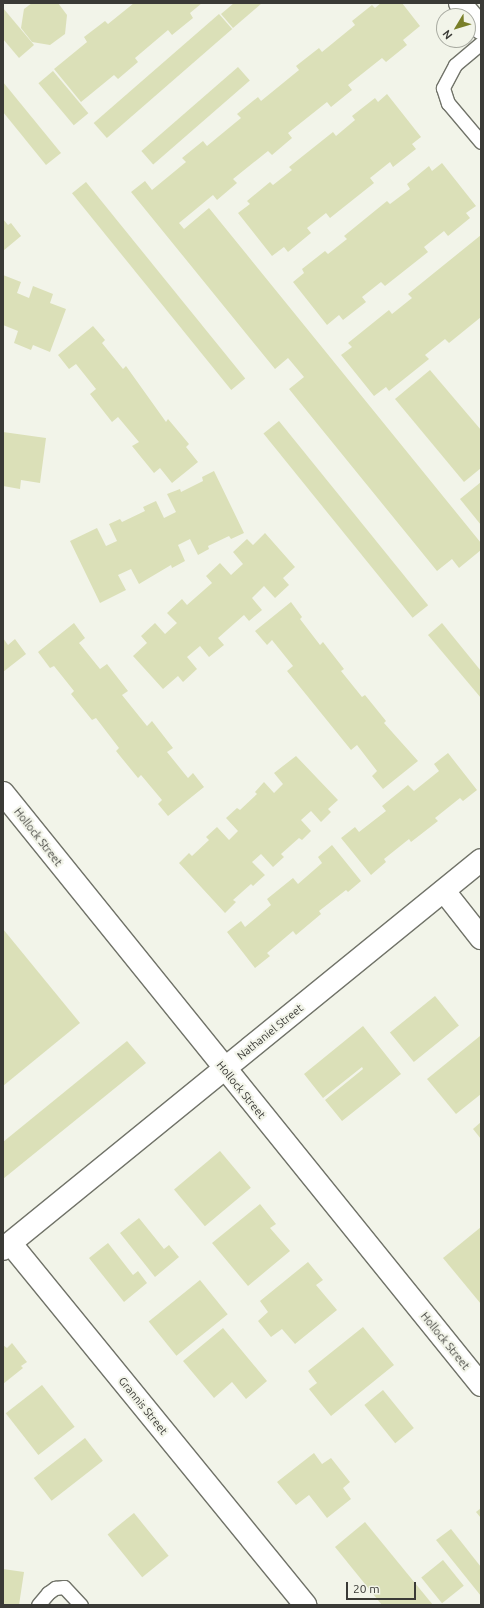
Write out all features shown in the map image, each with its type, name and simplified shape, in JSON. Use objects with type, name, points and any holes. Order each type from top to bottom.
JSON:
[{"type":"street","points":[[460,3],[481,28]]},
{"type":"street","name":"Hollock Street","points":[[3,793],[224,1069],[481,1385]]},
{"type":"street","name":"Nathaniel Street","points":[[7,1246],[481,860]]},
{"type":"street","points":[[444,891],[481,938]]},
{"type":"street","name":"Grannis Street","points":[[7,1246],[305,1605]]},
{"type":"street","name":"Grannis Street","points":[[276,1569],[300,1605]]},
{"type":"lane","points":[[481,43],[455,65],[443,88],[448,103],[481,142]]},
{"type":"lane","points":[[38,1605],[51,1591],[64,1587],[81,1605]]},
{"type":"building","points":[[32,3],[58,3],[67,15],[65,34],[50,45],[32,42],[21,28],[24,9]]},
{"type":"building","points":[[134,3],[202,3],[190,13],[193,18],[172,35],[168,30],[135,58],[138,62],[118,79],[114,75],[81,102],[54,69],[87,42],[84,37],[105,21],[108,24]]},
{"type":"building","points":[[234,3],[262,3],[233,28],[221,14]]},
{"type":"building","points":[[381,3],[402,3],[420,26],[403,40],[407,45],[386,62],[382,58],[348,85],[352,90],[331,107],[327,102],[288,133],[292,138],[272,155],[268,151],[233,179],[237,183],[217,200],[213,195],[179,223],[184,229],[209,208],[481,543],[481,550],[459,568],[452,559],[437,571],[289,389],[304,377],[288,358],[275,369],[131,192],[145,181],[152,190],[186,162],[182,158],[203,141],[207,146],[241,118],[237,114],[258,97],[261,101],[299,70],[296,66],[319,48],[322,52],[355,25],[352,21],[372,5],[375,8]]},
{"type":"building","points":[[3,8],[34,45],[19,58],[3,39]]},
{"type":"building","points":[[219,14],[232,29],[107,138],[94,123]]},
{"type":"building","points":[[238,67],[250,81],[153,165],[141,151]]},
{"type":"building","points":[[53,71],[88,113],[74,125],[38,83]]},
{"type":"building","points":[[3,82],[61,153],[46,165],[3,112]]},
{"type":"building","points":[[387,94],[421,137],[412,144],[416,149],[393,167],[390,162],[370,178],[374,183],[330,218],[326,213],[307,228],[311,233],[288,252],[284,247],[272,256],[238,213],[250,204],[247,201],[270,182],[273,185],[292,170],[289,167],[333,132],[336,136],[355,120],[352,116],[375,98],[378,102]]},
{"type":"building","points":[[442,163],[476,206],[466,213],[470,218],[448,236],[444,231],[424,247],[428,252],[385,286],[381,282],[362,297],[366,302],[343,320],[339,315],[327,325],[293,282],[304,273],[302,269],[325,251],[328,254],[347,239],[344,236],[387,201],[390,204],[410,189],[407,184],[429,166],[432,171]]},
{"type":"building","points":[[86,182],[245,379],[231,390],[72,193]]},
{"type":"building","points":[[3,219],[8,225],[11,223],[21,236],[3,251]]},
{"type":"building","points":[[481,235],[481,317],[449,343],[445,339],[425,355],[429,359],[389,391],[386,387],[374,396],[341,355],[352,347],[348,343],[389,310],[392,314],[412,298],[408,294]]},
{"type":"building","points":[[3,275],[21,282],[17,293],[29,298],[33,286],[53,294],[50,303],[66,309],[50,352],[33,345],[31,350],[14,343],[18,331],[3,325]]},
{"type":"building","points":[[93,326],[105,340],[102,343],[123,369],[126,366],[166,422],[168,419],[189,444],[186,447],[198,462],[172,483],[160,468],[154,473],[132,446],[139,442],[118,417],[112,422],[90,394],[96,389],[76,364],[69,369],[58,355]]},
{"type":"building","points":[[430,370],[481,430],[481,468],[464,482],[395,399]]},
{"type":"building","points":[[279,421],[428,605],[413,618],[263,434]]},
{"type":"building","points":[[3,432],[46,438],[40,483],[21,480],[20,489],[3,486]]},
{"type":"building","points":[[214,471],[244,533],[231,539],[229,536],[208,546],[209,549],[198,555],[190,539],[178,545],[185,561],[172,568],[171,565],[139,584],[131,569],[118,575],[126,590],[100,603],[70,541],[97,528],[106,546],[117,541],[109,524],[120,519],[122,522],[145,511],[143,507],[156,501],[164,518],[176,512],[167,494],[180,489],[181,492],[203,481],[202,477]]},
{"type":"building","points":[[481,482],[481,525],[460,499]]},
{"type":"building","points":[[265,533],[295,567],[283,578],[289,585],[275,598],[264,586],[252,598],[262,610],[249,621],[244,615],[218,638],[224,645],[209,657],[200,646],[187,657],[197,669],[183,682],[178,676],[163,689],[133,656],[147,643],[141,636],[155,623],[165,634],[177,623],[167,613],[182,599],[187,605],[212,583],[206,576],[220,563],[231,575],[243,564],[233,552],[247,539],[253,545]]},
{"type":"building","points":[[291,602],[302,617],[300,619],[320,645],[323,642],[344,669],[341,671],[362,697],[365,695],[386,721],[384,723],[418,761],[383,789],[372,776],[377,771],[357,745],[351,750],[287,671],[293,666],[272,640],[267,645],[255,631]]},
{"type":"building","points":[[74,623],[85,638],[79,643],[100,669],[107,664],[128,691],[122,695],[147,726],[152,721],[173,748],[167,752],[188,778],[193,773],[204,787],[168,816],[158,804],[162,800],[141,775],[138,778],[116,751],[119,748],[96,718],[92,720],[71,694],[74,691],[54,666],[50,668],[38,652]]},
{"type":"building","points":[[442,623],[481,671],[481,698],[428,635]]},
{"type":"building","points":[[3,638],[8,645],[15,639],[26,654],[3,672]]},
{"type":"building","points":[[448,753],[477,790],[463,801],[460,798],[435,818],[438,821],[411,842],[409,839],[384,859],[386,862],[371,875],[341,838],[355,827],[359,832],[386,811],[382,806],[408,785],[414,791],[439,771],[434,764]]},
{"type":"building","points":[[296,756],[338,800],[328,809],[331,812],[321,822],[311,811],[301,820],[311,831],[302,840],[299,838],[281,854],[284,857],[273,867],[261,854],[252,862],[265,875],[253,886],[251,884],[233,900],[236,902],[225,913],[179,863],[189,853],[192,856],[209,840],[206,837],[217,827],[229,840],[238,831],[226,818],[237,808],[240,810],[257,794],[255,792],[264,782],[274,793],[283,784],[274,773]]},
{"type":"building","points":[[332,845],[361,881],[348,892],[346,890],[319,911],[321,914],[296,935],[293,931],[267,953],[270,956],[255,968],[227,932],[241,921],[245,927],[271,905],[267,899],[293,878],[298,884],[322,863],[318,857]]},
{"type":"building","points":[[3,929],[80,1023],[3,1086]]},
{"type":"building","points":[[435,996],[459,1026],[414,1062],[390,1033]]},
{"type":"building","points":[[363,1026],[401,1074],[342,1121],[325,1100],[363,1069],[362,1067],[323,1098],[304,1074]]},
{"type":"building","points":[[480,1036],[481,1094],[456,1114],[427,1079]]},
{"type":"building","points":[[127,1041],[146,1063],[3,1179],[3,1142]]},
{"type":"building","points":[[481,1122],[481,1139],[473,1129]]},
{"type":"building","points":[[220,1151],[251,1188],[205,1226],[174,1190]]},
{"type":"building","points":[[260,1204],[276,1224],[270,1228],[290,1251],[248,1286],[212,1243]]},
{"type":"building","points":[[139,1218],[164,1249],[169,1245],[179,1257],[155,1277],[120,1233]]},
{"type":"building","points":[[481,1227],[481,1304],[443,1258]]},
{"type":"building","points":[[108,1243],[133,1275],[138,1271],[147,1283],[124,1302],[89,1258]]},
{"type":"building","points":[[308,1262],[323,1280],[316,1285],[337,1310],[295,1344],[282,1329],[271,1337],[258,1321],[268,1312],[260,1301]]},
{"type":"building","points":[[200,1280],[228,1314],[176,1356],[149,1322]]},
{"type":"building","points":[[363,1327],[394,1365],[331,1416],[309,1389],[317,1383],[308,1371]]},
{"type":"building","points":[[223,1328],[267,1381],[246,1399],[232,1382],[214,1398],[183,1361]]},
{"type":"building","points":[[12,1343],[27,1362],[21,1366],[23,1368],[3,1384],[3,1345],[7,1348]]},
{"type":"building","points":[[42,1385],[75,1427],[38,1455],[6,1413]]},
{"type":"building","points":[[383,1390],[414,1428],[395,1443],[364,1405]]},
{"type":"building","points":[[85,1438],[103,1461],[52,1501],[34,1478]]},
{"type":"building","points":[[314,1453],[322,1464],[331,1458],[350,1482],[343,1488],[351,1499],[327,1518],[309,1495],[296,1505],[277,1482]]},
{"type":"building","points":[[481,1508],[481,1518],[476,1512]]},
{"type":"building","points":[[134,1513],[169,1556],[142,1577],[108,1534]]},
{"type":"building","points":[[365,1522],[433,1605],[382,1605],[335,1547]]},
{"type":"building","points":[[451,1529],[481,1567],[481,1596],[436,1540]]},
{"type":"building","points":[[443,1560],[464,1586],[442,1603],[421,1578]]},
{"type":"building","points":[[3,1569],[24,1572],[19,1605],[3,1605]]}]
